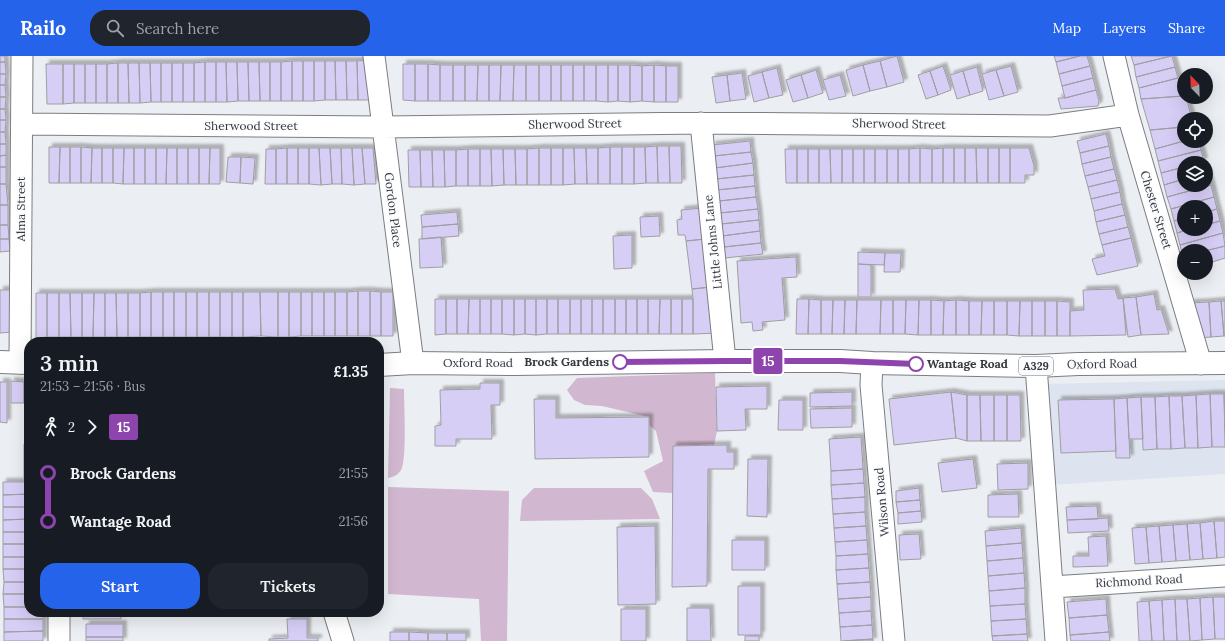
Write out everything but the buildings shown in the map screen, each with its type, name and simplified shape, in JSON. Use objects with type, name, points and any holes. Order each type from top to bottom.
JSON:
[{"type":"main road","name":"Oxford Road","points":[[384,365],[412,363],[514,364],[725,361],[840,361],[1036,366],[1078,364],[1225,363]]},
{"type":"street","name":"Alma Street","points":[[16,363],[22,124],[22,56]]},
{"type":"street","name":"Gordon Place","points":[[374,56],[412,363]]},
{"type":"street","name":"Chester Street","points":[[1114,56],[1128,115],[1201,364]]},
{"type":"street","name":"Sherwood Street","points":[[22,124],[383,126],[701,123],[1050,126],[1128,115]]},
{"type":"street","name":"Little Johns Lane","points":[[701,123],[725,361]]},
{"type":"street","name":"Wilson Road","points":[[872,363],[871,384],[894,641]]},
{"type":"street","points":[[1036,366],[1056,641]]},
{"type":"street","name":"Richmond Road","points":[[1052,586],[1225,576]]},
{"type":"street","points":[[60,617],[60,641]]},
{"type":"street","points":[[336,617],[343,641]]},
{"type":"shaded area","points":[[715,373],[717,431],[714,445],[673,446],[673,493],[653,492],[644,471],[663,461],[656,431],[649,425],[649,417],[602,406],[585,405],[574,400],[567,390],[577,378]]},
{"type":"shaded area","points":[[1225,380],[1225,474],[1049,485],[1044,384]]},
{"type":"shaded area","points":[[390,388],[404,389],[405,444],[401,470],[396,476],[388,478]]},
{"type":"shaded area","points":[[388,487],[509,491],[507,641],[481,641],[479,599],[388,594]]},
{"type":"shaded area","points":[[534,488],[641,488],[652,499],[660,519],[520,521],[522,500]]},
{"type":"bus line","name":"15","points":[[620,362],[840,361],[916,364]]},
{"type":"place","name":"Brock Gardens","points":[[620,362]]},
{"type":"place","name":"Wantage Road","points":[[916,364]]}]
